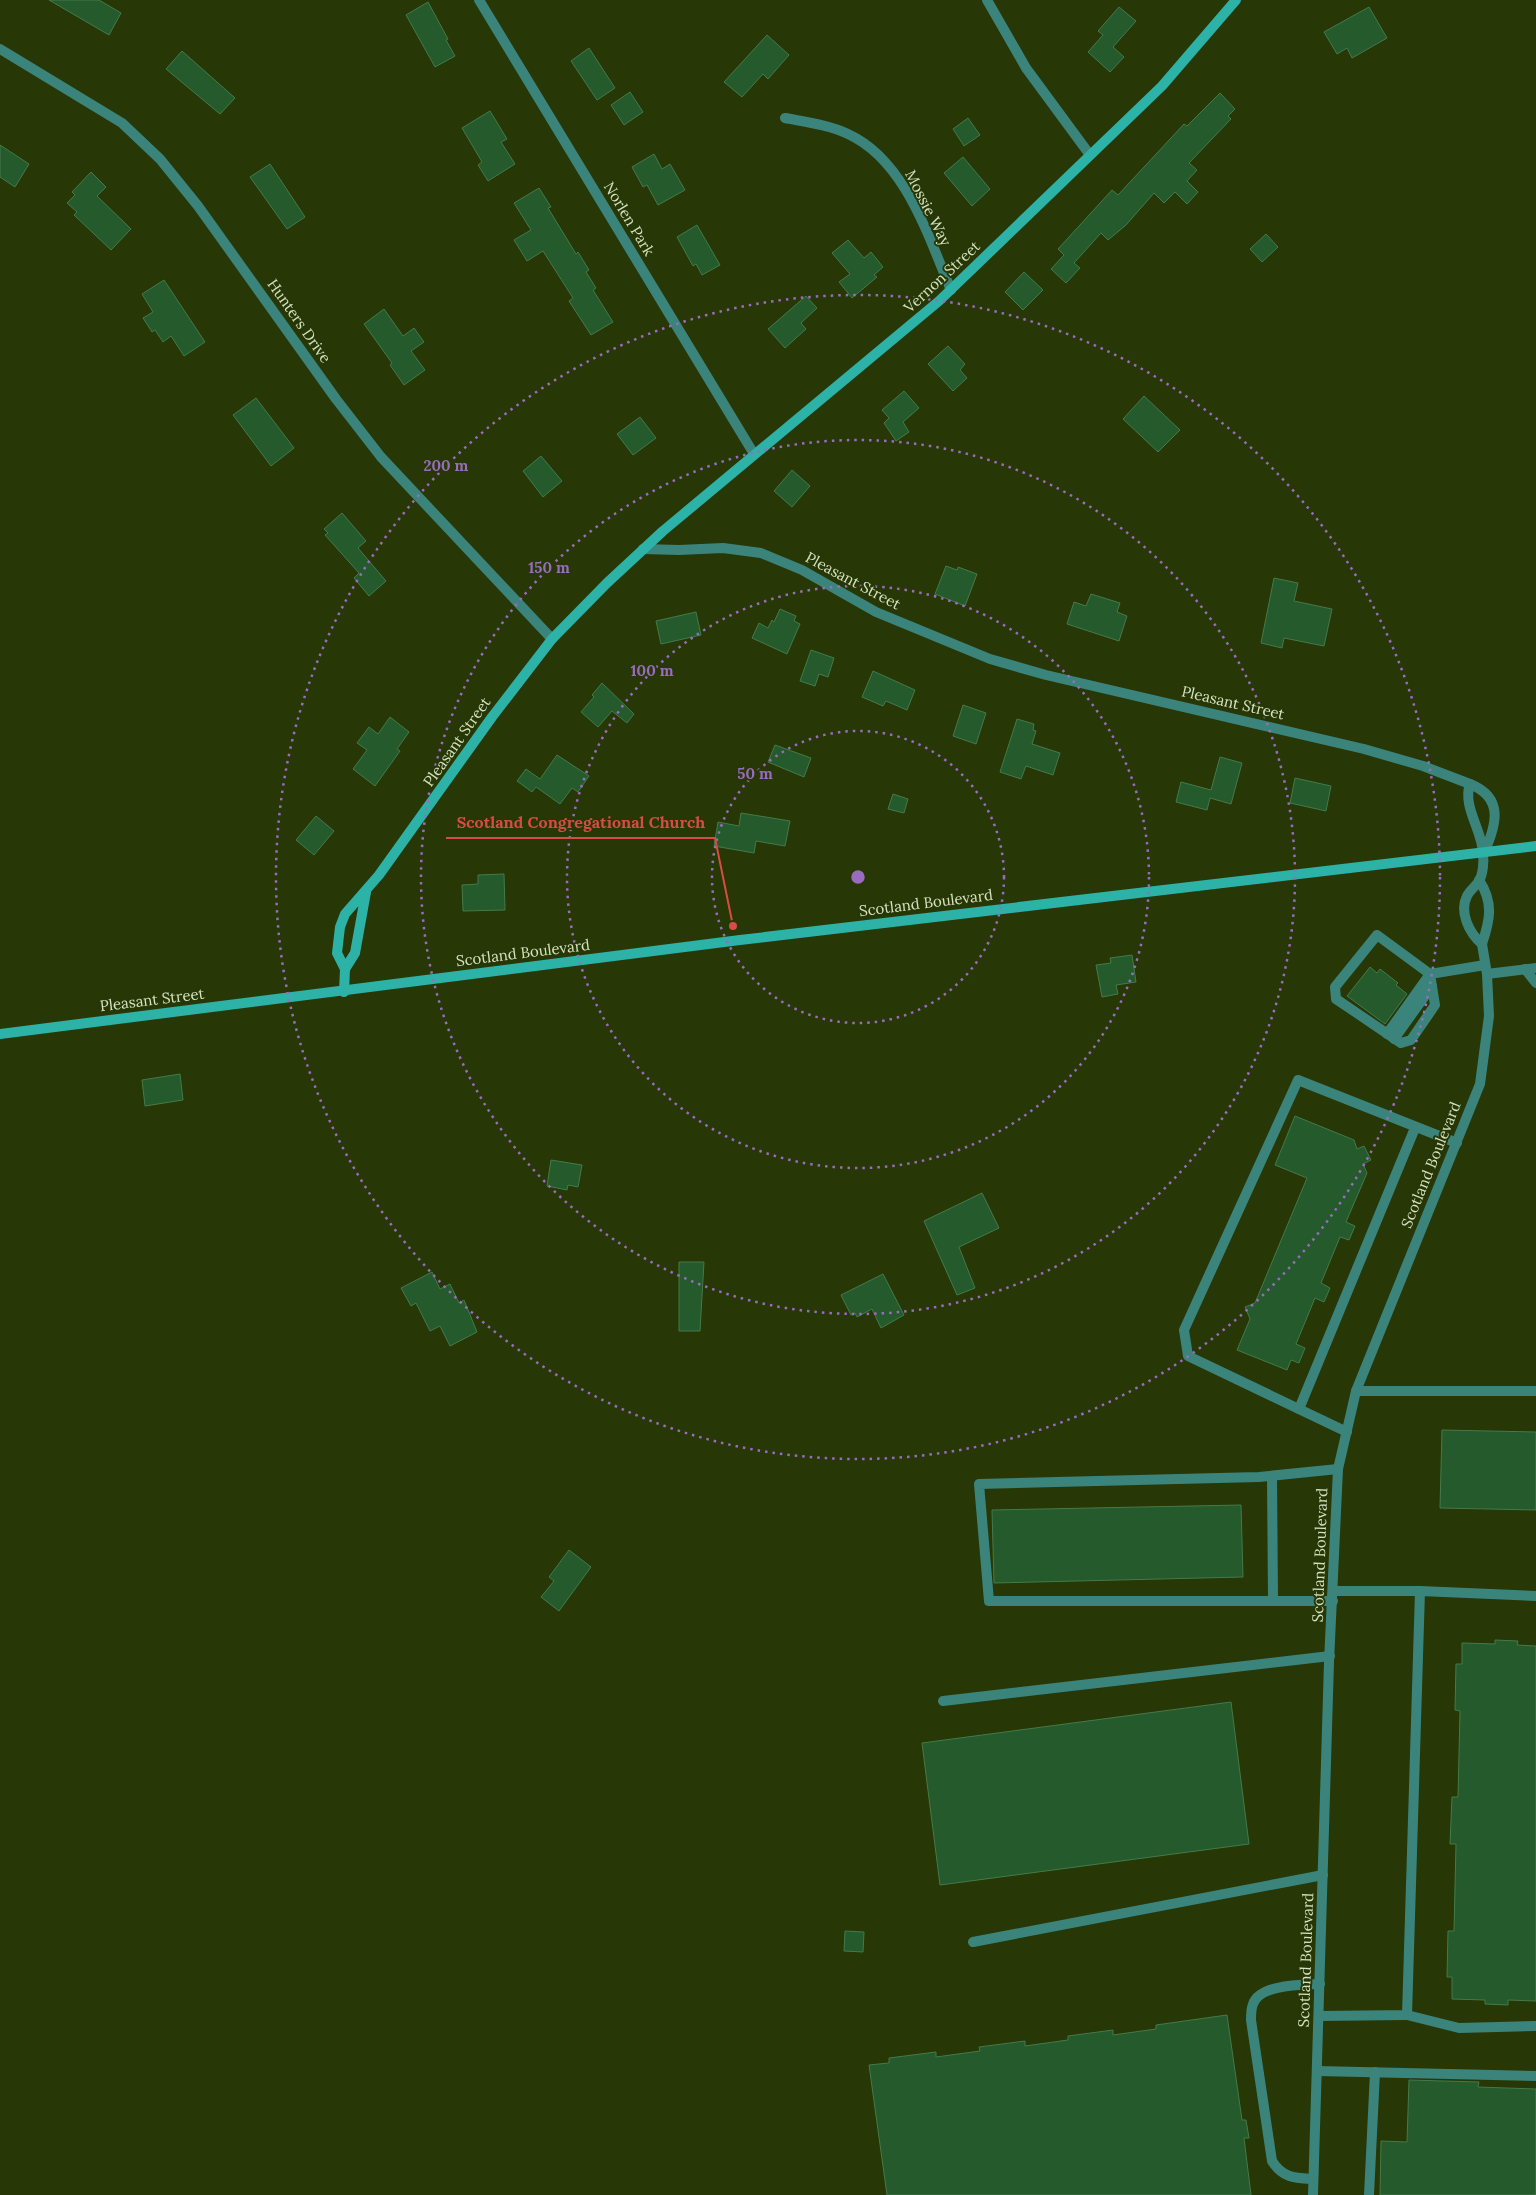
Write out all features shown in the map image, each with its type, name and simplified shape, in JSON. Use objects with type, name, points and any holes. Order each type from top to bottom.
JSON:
[{"type":"main road","name":"Vernon Street","points":[[643,549],[754,454],[895,340],[951,290],[1167,80],[1236,0]]},
{"type":"main road","name":"Pleasant Street","points":[[346,969],[337,953],[340,927],[353,902],[366,892],[512,690],[552,639],[643,549]]},
{"type":"main road","points":[[1484,853],[1536,846]]},
{"type":"main road","name":"Scotland Boulevard","points":[[344,992],[750,939],[1484,853]]},
{"type":"main road","name":"Pleasant Street","points":[[0,1034],[344,992],[346,969],[355,953],[366,892]]},
{"type":"street","name":"Norlen Park","points":[[479,0],[754,454]]},
{"type":"street","points":[[987,0],[1026,68],[1090,155]]},
{"type":"street","name":"Hunters Drive","points":[[0,49],[122,124],[160,159],[198,206],[326,385],[381,457],[552,639]]},
{"type":"street","name":"Mossie Way","points":[[785,118],[847,133],[878,154],[900,181],[951,290]]},
{"type":"street","name":"Pleasant Street","points":[[643,549],[723,548],[761,553],[802,570],[845,596],[884,616],[990,659],[1046,675],[1364,749],[1423,766],[1479,788],[1489,798],[1496,812],[1496,822],[1484,853]]},
{"type":"street","points":[[1470,784],[1467,792],[1470,810],[1477,826],[1484,853]]},
{"type":"street","name":"Scotland Boulevard","points":[[1482,944],[1470,931],[1465,908],[1467,897],[1480,880],[1484,853]]},
{"type":"street","name":"Scotland Boulevard","points":[[1312,2195],[1338,1469],[1356,1391],[1480,1084],[1489,1016],[1482,944],[1490,919],[1491,905],[1487,892],[1480,880]]},
{"type":"street","points":[[1430,974],[1435,1005],[1411,1040],[1401,1043],[1336,999],[1335,987],[1377,935],[1430,974],[1536,968]]},
{"type":"street","points":[[1525,969],[1536,983]]},
{"type":"street","points":[[1391,1036],[1430,974]]},
{"type":"street","points":[[1391,1036],[1432,986]]},
{"type":"street","points":[[1347,1432],[1188,1356],[1184,1330],[1298,1080],[1415,1128],[1457,1142]]},
{"type":"street","points":[[1299,1410],[1415,1128]]},
{"type":"street","points":[[1356,1391],[1536,1391]]},
{"type":"street","points":[[1338,1469],[1272,1476],[979,1484],[989,1601],[1273,1600],[1420,1591],[1536,1596]]},
{"type":"street","points":[[1272,1476],[1273,1600]]},
{"type":"street","points":[[1407,2015],[1420,1591]]},
{"type":"street","points":[[943,1701],[1330,1656]]},
{"type":"street","points":[[973,1942],[1323,1875]]},
{"type":"street","points":[[1313,2179],[1290,2178],[1279,2172],[1272,2160],[1251,2020],[1253,2004],[1257,1997],[1264,1992],[1284,1987],[1320,1984]]},
{"type":"street","points":[[1319,2016],[1407,2015],[1459,2028],[1536,2026]]},
{"type":"street","points":[[1317,2071],[1536,2076]]},
{"type":"street","points":[[1369,2195],[1375,2072]]},
{"type":"building","points":[[49,0],[99,0],[121,13],[109,35]]},
{"type":"building","points":[[428,2],[455,56],[435,67],[406,15]]},
{"type":"building","points":[[1119,7],[1136,21],[1113,47],[1124,57],[1110,72],[1088,52],[1103,35],[1098,31]]},
{"type":"building","points":[[1369,7],[1387,38],[1352,58],[1347,48],[1337,54],[1324,32]]},
{"type":"building","points":[[767,35],[789,55],[768,79],[763,74],[742,97],[724,82]]},
{"type":"building","points":[[589,48],[615,88],[597,100],[571,61]]},
{"type":"building","points":[[182,51],[235,98],[220,114],[166,69]]},
{"type":"building","points":[[630,92],[643,112],[624,125],[611,105]]},
{"type":"building","points":[[1220,93],[1235,109],[1228,116],[1231,119],[1189,163],[1197,170],[1187,181],[1198,192],[1187,204],[1175,192],[1164,203],[1154,193],[1126,225],[1108,240],[1101,233],[1074,263],[1080,268],[1066,283],[1051,269],[1064,255],[1058,249],[1112,190],[1118,195],[1184,124],[1187,126]]},
{"type":"building","points":[[490,111],[507,139],[501,142],[515,164],[488,181],[478,165],[482,162],[462,128]]},
{"type":"building","points":[[968,118],[980,135],[964,146],[953,129]]},
{"type":"building","points":[[0,145],[29,164],[15,187],[0,177]]},
{"type":"building","points":[[654,154],[662,169],[670,164],[685,190],[658,205],[647,185],[643,187],[632,167]]},
{"type":"building","points":[[963,157],[990,189],[972,206],[944,173]]},
{"type":"building","points":[[270,164],[305,217],[287,229],[250,177]]},
{"type":"building","points":[[91,172],[106,187],[97,196],[131,229],[111,250],[74,215],[77,212],[67,203],[75,195],[72,192]]},
{"type":"building","points":[[539,188],[551,207],[548,208],[576,254],[578,252],[589,270],[586,272],[596,288],[593,290],[613,322],[591,335],[569,301],[573,298],[543,251],[527,261],[514,240],[531,230],[514,203]]},
{"type":"building","points":[[697,225],[720,265],[702,275],[696,264],[693,266],[677,237]]},
{"type":"building","points":[[1266,234],[1278,247],[1262,262],[1250,249]]},
{"type":"building","points":[[848,240],[864,258],[871,252],[883,267],[874,275],[877,277],[852,298],[839,282],[850,274],[832,253]]},
{"type":"building","points":[[1024,272],[1043,290],[1023,310],[1005,292]]},
{"type":"building","points":[[164,280],[205,342],[184,356],[171,336],[163,342],[155,330],[152,332],[143,318],[153,312],[142,294]]},
{"type":"building","points":[[806,296],[817,308],[801,323],[806,329],[785,348],[768,329]]},
{"type":"building","points":[[384,309],[403,336],[414,328],[424,342],[411,351],[425,370],[404,385],[390,365],[392,363],[364,324]]},
{"type":"building","points":[[948,346],[965,364],[960,370],[967,378],[953,391],[928,364]]},
{"type":"building","points":[[904,391],[919,408],[903,422],[909,432],[896,441],[884,423],[889,418],[882,410]]},
{"type":"building","points":[[1144,396],[1180,430],[1158,452],[1123,419]]},
{"type":"building","points":[[256,398],[294,448],[271,466],[233,415]]},
{"type":"building","points":[[640,417],[656,438],[633,455],[617,434]]},
{"type":"building","points":[[541,456],[562,481],[543,497],[523,471]]},
{"type":"building","points":[[792,470],[810,486],[792,507],[774,491]]},
{"type":"building","points":[[342,513],[366,541],[358,548],[386,581],[369,596],[354,578],[359,573],[325,535],[328,533],[324,529]]},
{"type":"building","points":[[946,566],[957,570],[958,567],[977,574],[965,606],[935,594]]},
{"type":"building","points":[[1274,578],[1298,583],[1294,601],[1332,609],[1324,646],[1284,638],[1282,648],[1261,643]]},
{"type":"building","points":[[1091,594],[1120,603],[1117,612],[1127,616],[1119,641],[1067,624],[1074,602],[1086,606]]},
{"type":"building","points":[[780,609],[796,616],[794,621],[800,624],[787,654],[752,638],[759,623],[768,628],[772,620],[774,622]]},
{"type":"building","points":[[696,612],[701,635],[661,644],[656,621]]},
{"type":"building","points":[[811,650],[834,658],[828,677],[819,674],[815,686],[800,681]]},
{"type":"building","points":[[873,671],[915,690],[907,710],[886,701],[883,706],[862,697]]},
{"type":"building","points":[[602,683],[634,714],[627,723],[612,711],[598,727],[581,712],[594,697],[592,695]]},
{"type":"building","points":[[963,705],[986,713],[976,744],[953,736]]},
{"type":"building","points":[[390,717],[409,732],[397,749],[400,751],[375,786],[353,769],[367,750],[357,743],[369,727],[378,734]]},
{"type":"building","points":[[1017,719],[1034,724],[1033,730],[1036,731],[1032,744],[1060,753],[1053,775],[1026,766],[1021,779],[1000,772]]},
{"type":"building","points":[[775,745],[811,758],[804,777],[768,762]]},
{"type":"building","points":[[557,755],[589,776],[578,792],[572,788],[560,804],[536,787],[532,792],[517,781],[526,769],[540,779]]},
{"type":"building","points":[[1220,757],[1242,763],[1231,804],[1210,798],[1207,810],[1176,802],[1181,782],[1211,790]]},
{"type":"building","points":[[1295,778],[1331,786],[1326,811],[1290,803]]},
{"type":"building","points":[[893,794],[908,799],[904,813],[888,809]]},
{"type":"building","points":[[741,813],[790,821],[785,846],[756,841],[754,853],[714,846],[718,822],[739,826]]},
{"type":"building","points":[[316,816],[334,831],[314,855],[296,840]]},
{"type":"building","points":[[504,874],[505,910],[463,911],[462,885],[478,884],[478,875]]},
{"type":"building","points":[[1132,955],[1136,982],[1116,985],[1118,994],[1102,997],[1096,965],[1111,963],[1110,958]]},
{"type":"building","points":[[1370,967],[1377,973],[1380,969],[1398,983],[1396,985],[1407,994],[1385,1024],[1347,996]]},
{"type":"building","points":[[180,1074],[183,1100],[145,1106],[142,1080]]},
{"type":"building","points":[[1295,1116],[1354,1140],[1357,1149],[1364,1146],[1371,1160],[1363,1164],[1367,1173],[1346,1222],[1355,1226],[1349,1240],[1340,1237],[1321,1283],[1330,1288],[1324,1302],[1315,1298],[1296,1344],[1305,1348],[1299,1363],[1291,1360],[1287,1370],[1237,1350],[1250,1319],[1245,1307],[1255,1303],[1307,1178],[1275,1165]]},
{"type":"building","points":[[551,1160],[582,1165],[578,1187],[568,1185],[567,1190],[547,1186]]},
{"type":"building","points":[[982,1193],[999,1228],[959,1247],[975,1288],[957,1295],[924,1221]]},
{"type":"building","points":[[679,1262],[704,1262],[700,1331],[679,1331]]},
{"type":"building","points":[[432,1272],[440,1289],[450,1284],[459,1303],[464,1300],[477,1332],[450,1346],[440,1326],[430,1331],[416,1303],[411,1306],[401,1288]]},
{"type":"building","points":[[883,1274],[904,1315],[881,1328],[872,1309],[857,1317],[855,1313],[851,1315],[841,1295]]},
{"type":"building","points":[[1442,1430],[1536,1432],[1536,1510],[1440,1508]]},
{"type":"building","points":[[1241,1505],[1243,1577],[994,1583],[992,1510]]},
{"type":"building","points":[[569,1550],[591,1567],[559,1611],[541,1597],[554,1581],[549,1577]]},
{"type":"building","points":[[1495,1640],[1518,1641],[1517,1645],[1536,1646],[1536,2001],[1508,2000],[1508,2005],[1485,2004],[1485,2000],[1452,1999],[1452,1977],[1447,1977],[1448,1931],[1454,1931],[1456,1844],[1450,1844],[1452,1797],[1458,1797],[1460,1711],[1455,1710],[1456,1664],[1462,1664],[1462,1643],[1495,1644]]},
{"type":"building","points":[[1231,1702],[1249,1844],[940,1885],[922,1743]]},
{"type":"building","points":[[845,1931],[864,1932],[863,1952],[844,1951]]},
{"type":"building","points":[[1227,2015],[1242,2120],[1246,2120],[1249,2138],[1244,2138],[1251,2195],[887,2195],[869,2065],[889,2063],[889,2058],[936,2052],[936,2057],[980,2051],[979,2047],[1025,2041],[1025,2046],[1068,2040],[1068,2036],[1113,2030],[1113,2035],[1156,2029],[1156,2025]]},
{"type":"building","points":[[1409,2080],[1479,2082],[1478,2087],[1536,2089],[1536,2195],[1380,2195],[1381,2141],[1407,2142]]},
{"type":"place","name":"Scotland Congregational Church","points":[[733,926]]}]
